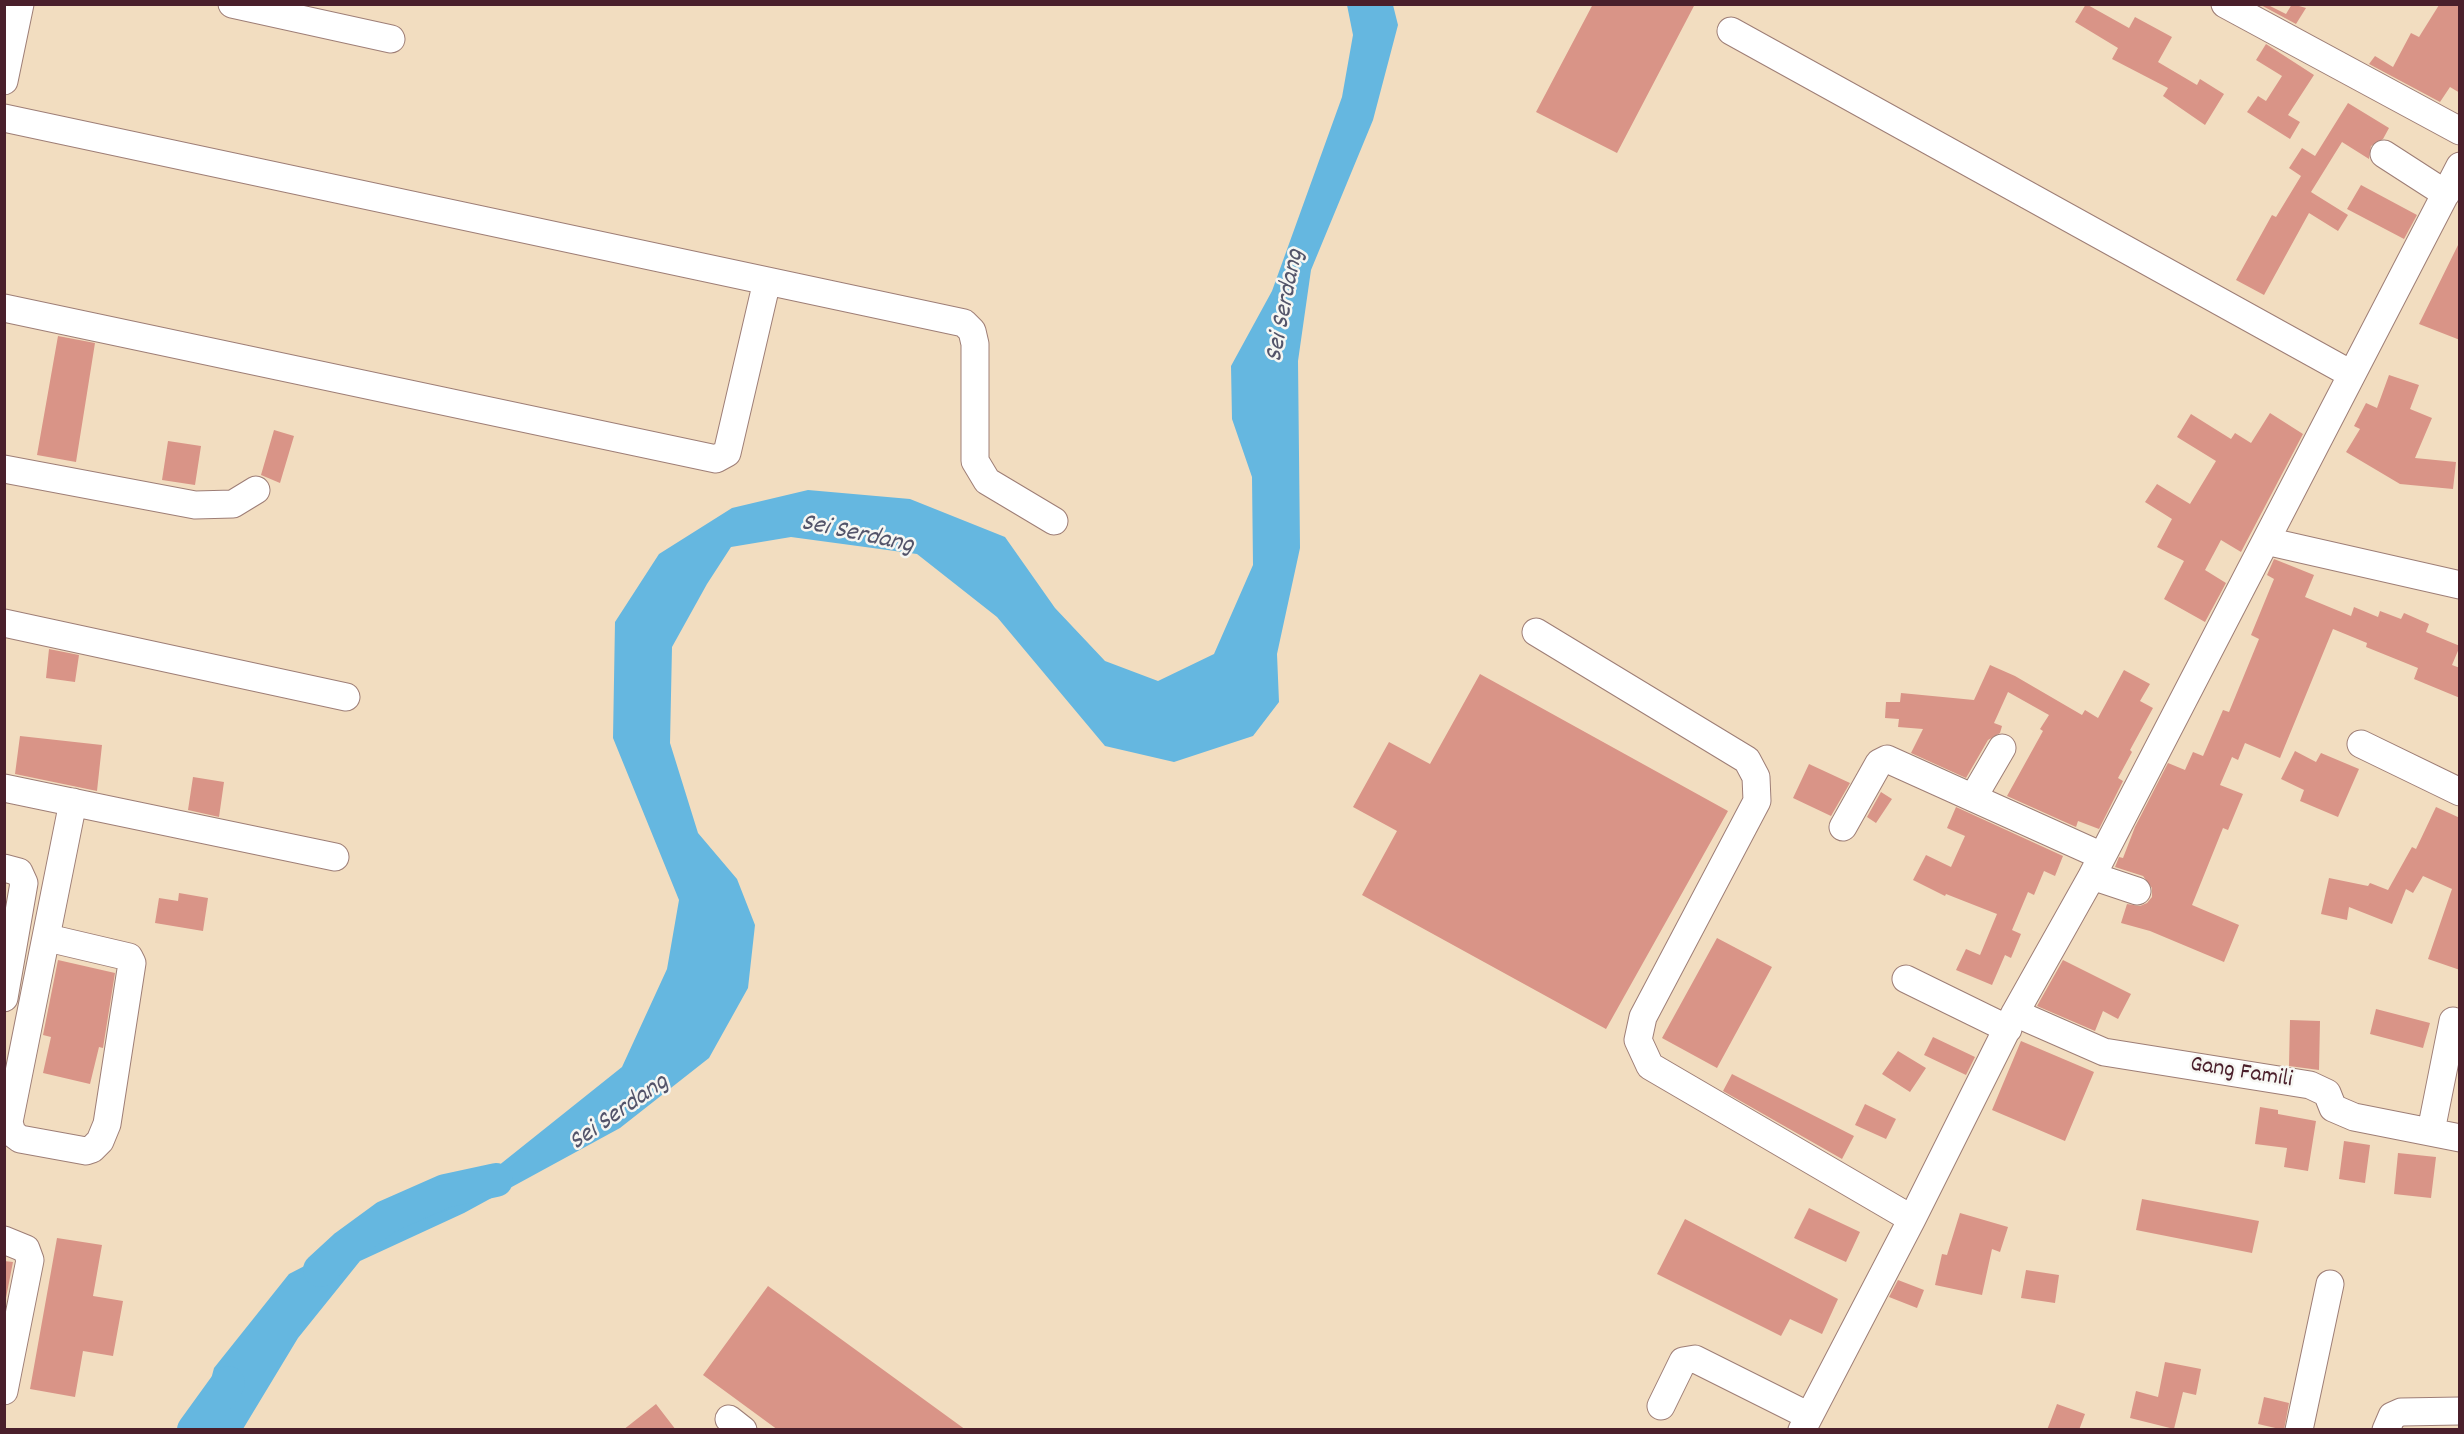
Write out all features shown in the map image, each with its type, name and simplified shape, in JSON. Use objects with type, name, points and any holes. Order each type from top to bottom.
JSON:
[{"type":"street","points":[[4,81],[20,4]]},
{"type":"street","points":[[232,4],[392,39]]},
{"type":"street","points":[[2225,4],[2460,131]]},
{"type":"street","points":[[1731,31],[2351,374]]},
{"type":"street","points":[[4,118],[964,322],[972,332],[975,344],[975,461],[987,481],[1054,521]]},
{"type":"street","points":[[2384,154],[2446,194]]},
{"type":"street","points":[[1661,1406],[1683,1361],[1695,1359],[1805,1423],[2012,1021],[2097,866],[2460,166]]},
{"type":"street","points":[[4,308],[716,459],[727,453],[766,281]]},
{"type":"street","points":[[4,469],[195,505],[232,504],[244,500],[256,490]]},
{"type":"street","points":[[2266,541],[2460,585]]},
{"type":"street","points":[[4,623],[346,697]]},
{"type":"street","points":[[1536,632],[1747,759],[1756,777],[1757,801],[1643,1017],[1638,1040],[1646,1060],[1650,1066],[1912,1219]]},
{"type":"street","points":[[2361,744],[2460,792]]},
{"type":"street","points":[[1974,796],[2002,748]]},
{"type":"street","points":[[1844,828],[1864,786],[1882,760],[1896,761],[1974,796],[2137,891]]},
{"type":"street","points":[[4,788],[335,857]]},
{"type":"street","points":[[48,938],[129,957],[132,963],[106,1124],[100,1141],[92,1149],[86,1150],[20,1139],[10,1128],[73,802]]},
{"type":"street","points":[[4,868],[19,872],[24,883],[4,998]]},
{"type":"street","name":"Gang Famili","points":[[1906,979],[2012,1021],[2104,1052],[2310,1085],[2327,1093],[2333,1108],[2355,1117],[2460,1138]]},
{"type":"street","points":[[2431,1131],[2453,1020]]},
{"type":"street","points":[[4,1240],[26,1249],[30,1260],[4,1391]]},
{"type":"street","points":[[2299,1430],[2330,1284]]},
{"type":"street","points":[[2386,1430],[2392,1416],[2401,1412],[2460,1411]]},
{"type":"water","points":[[1347,5],[1393,5],[1398,25],[1373,120],[1311,270],[1298,361],[1300,548],[1277,654],[1279,702],[1253,736],[1174,762],[1105,746],[997,617],[917,554],[791,537],[731,547],[707,584],[672,647],[670,743],[698,833],[737,879],[755,925],[748,988],[709,1058],[620,1128],[464,1213],[360,1261],[298,1338],[243,1429],[198,1429],[214,1368],[289,1274],[498,1166],[622,1067],[667,969],[679,900],[613,738],[615,622],[659,554],[732,508],[808,490],[910,499],[1005,537],[1055,608],[1105,661],[1158,681],[1214,654],[1253,565],[1252,477],[1232,419],[1231,366],[1272,291],[1342,97],[1353,35]]},
{"type":"building","points":[[1593,4],[1695,4],[1617,153],[1536,112]]},
{"type":"building","points":[[2086,4],[2129,28],[2135,17],[2172,37],[2158,62],[2197,85],[2200,79],[2224,94],[2205,125],[2163,96],[2168,88],[2112,59],[2118,48],[2075,22]]},
{"type":"building","points":[[2259,4],[2266,4],[2286,14],[2292,4],[2306,8],[2296,24]]},
{"type":"building","points":[[2460,4],[2460,93],[2450,87],[2440,102],[2369,64],[2375,56],[2393,67],[2411,33],[2419,37],[2439,5]]},
{"type":"building","points":[[2266,44],[2314,75],[2288,115],[2300,122],[2290,139],[2247,112],[2258,96],[2266,101],[2282,76],[2256,60]]},
{"type":"building","points":[[2348,103],[2389,128],[2383,139],[2371,146],[2369,159],[2342,142],[2311,192],[2348,215],[2338,231],[2309,213],[2264,295],[2236,280],[2272,215],[2276,217],[2301,176],[2289,168],[2302,148],[2315,156]]},
{"type":"building","points":[[2361,185],[2417,215],[2404,239],[2347,209]]},
{"type":"building","points":[[2460,241],[2460,340],[2419,324]]},
{"type":"building","points":[[58,336],[95,343],[76,462],[37,455]]},
{"type":"building","points":[[2389,375],[2419,385],[2410,409],[2432,418],[2415,458],[2456,462],[2453,489],[2400,484],[2346,452],[2360,429],[2354,426],[2366,403],[2377,408]]},
{"type":"building","points":[[2270,413],[2303,434],[2241,552],[2221,540],[2205,570],[2226,583],[2205,622],[2164,599],[2184,561],[2157,547],[2172,519],[2145,502],[2157,484],[2190,504],[2216,461],[2177,437],[2191,414],[2231,439],[2235,433],[2251,443]]},
{"type":"building","points":[[274,430],[294,436],[280,483],[261,475]]},
{"type":"building","points":[[168,441],[201,446],[195,485],[162,480]]},
{"type":"building","points":[[2274,559],[2314,575],[2305,597],[2351,616],[2354,607],[2378,617],[2380,611],[2401,619],[2404,613],[2429,624],[2426,632],[2460,646],[2452,665],[2460,668],[2460,698],[2414,679],[2418,668],[2366,647],[2367,643],[2333,629],[2280,758],[2245,743],[2238,760],[2232,757],[2220,785],[2243,794],[2228,830],[2223,828],[2192,905],[2239,925],[2224,962],[2150,931],[2121,923],[2127,904],[2140,906],[2147,903],[2152,897],[2152,888],[2143,876],[2115,867],[2119,857],[2123,858],[2135,827],[2168,763],[2185,770],[2193,752],[2203,756],[2223,710],[2229,712],[2259,639],[2251,635],[2274,579],[2267,575]]},
{"type":"building","points":[[49,649],[79,655],[75,682],[46,678]]},
{"type":"building","points":[[1990,665],[2015,676],[2082,715],[2085,710],[2098,718],[2124,670],[2150,684],[2140,701],[2153,708],[2130,750],[2132,752],[2118,778],[2123,781],[2099,829],[2078,821],[2076,827],[2007,796],[2043,731],[2040,729],[2049,715],[2008,692],[1994,723],[2002,726],[2000,733],[1988,740],[1966,778],[1911,753],[1923,729],[1898,727],[1899,719],[1885,718],[1886,702],[1900,702],[1901,693],[1974,700]]},
{"type":"building","points":[[1480,674],[1728,811],[1606,1029],[1362,895],[1397,831],[1353,807],[1389,742],[1430,764]]},
{"type":"building","points":[[20,736],[102,745],[97,791],[15,774]]},
{"type":"building","points":[[2295,751],[2316,762],[2321,753],[2359,769],[2338,817],[2300,801],[2304,790],[2281,779]]},
{"type":"building","points":[[1809,764],[1850,783],[1831,816],[1793,798]]},
{"type":"building","points":[[193,777],[224,782],[219,817],[188,810]]},
{"type":"building","points":[[1881,792],[1892,799],[1876,823],[1867,817]]},
{"type":"building","points":[[1956,807],[2063,856],[2055,876],[2044,871],[2034,895],[2028,892],[2012,930],[2021,934],[2011,958],[2005,955],[1992,985],[1956,970],[1966,949],[1980,955],[1997,914],[1946,894],[1945,896],[1913,880],[1926,855],[1951,867],[1965,836],[1947,828]]},
{"type":"building","points":[[2436,807],[2460,818],[2460,970],[2428,959],[2452,889],[2423,876],[2413,893],[2406,889],[2392,924],[2349,907],[2347,920],[2321,914],[2329,878],[2368,886],[2370,883],[2388,890],[2412,847],[2416,849]]},
{"type":"building","points":[[179,893],[208,898],[203,931],[155,923],[159,898],[178,901]]},
{"type":"building","points":[[1717,938],[1772,967],[1717,1068],[1662,1038]]},
{"type":"building","points":[[58,960],[115,973],[103,1048],[99,1047],[90,1084],[43,1073],[51,1037],[43,1035]]},
{"type":"building","points":[[2063,960],[2131,994],[2118,1019],[2103,1011],[2095,1031],[2037,1006]]},
{"type":"building","points":[[2376,1009],[2430,1023],[2423,1048],[2370,1034]]},
{"type":"building","points":[[2290,1020],[2320,1021],[2319,1070],[2289,1066]]},
{"type":"building","points":[[1933,1037],[1975,1057],[1966,1075],[1924,1055]]},
{"type":"building","points":[[2021,1041],[2094,1072],[2065,1141],[1992,1110]]},
{"type":"building","points":[[1898,1051],[1926,1068],[1910,1092],[1882,1074]]},
{"type":"building","points":[[1732,1074],[1854,1136],[1842,1159],[1723,1091]]},
{"type":"building","points":[[1865,1104],[1896,1119],[1886,1139],[1855,1125]]},
{"type":"building","points":[[2260,1107],[2278,1110],[2278,1114],[2316,1121],[2308,1171],[2284,1167],[2287,1148],[2255,1144]]},
{"type":"building","points":[[2344,1141],[2370,1145],[2365,1183],[2339,1179]]},
{"type":"building","points":[[2398,1153],[2436,1157],[2431,1198],[2394,1194]]},
{"type":"building","points":[[2142,1199],[2259,1221],[2252,1253],[2136,1230]]},
{"type":"building","points":[[1809,1208],[1860,1232],[1846,1262],[1794,1238]]},
{"type":"building","points":[[1960,1213],[2008,1227],[2000,1252],[1992,1249],[1982,1295],[1935,1285],[1942,1254],[1947,1255]]},
{"type":"building","points":[[1685,1219],[1838,1299],[1822,1334],[1790,1319],[1781,1336],[1657,1274]]},
{"type":"building","points":[[57,1238],[102,1245],[93,1296],[123,1301],[113,1356],[83,1351],[75,1397],[30,1389]]},
{"type":"building","points":[[4,1261],[13,1262],[4,1308]]},
{"type":"building","points":[[2026,1270],[2059,1275],[2055,1303],[2021,1298]]},
{"type":"building","points":[[1898,1280],[1924,1290],[1917,1308],[1889,1297]]},
{"type":"building","points":[[768,1286],[966,1430],[778,1430],[703,1375]]},
{"type":"building","points":[[2165,1362],[2201,1369],[2196,1395],[2183,1392],[2174,1429],[2130,1418],[2136,1391],[2158,1397]]},
{"type":"building","points":[[2264,1397],[2289,1403],[2284,1430],[2258,1424]]},
{"type":"building","points":[[656,1404],[676,1430],[623,1430]]},
{"type":"building","points":[[2057,1404],[2085,1414],[2079,1430],[2047,1430]]},
{"type":"waterway","name":"Sei Serdang","points":[[320,1270],[345,1247],[386,1217],[445,1191],[496,1180]]},
{"type":"waterway","name":"Sei Serdang","points":[[194,1430],[228,1383]]}]
